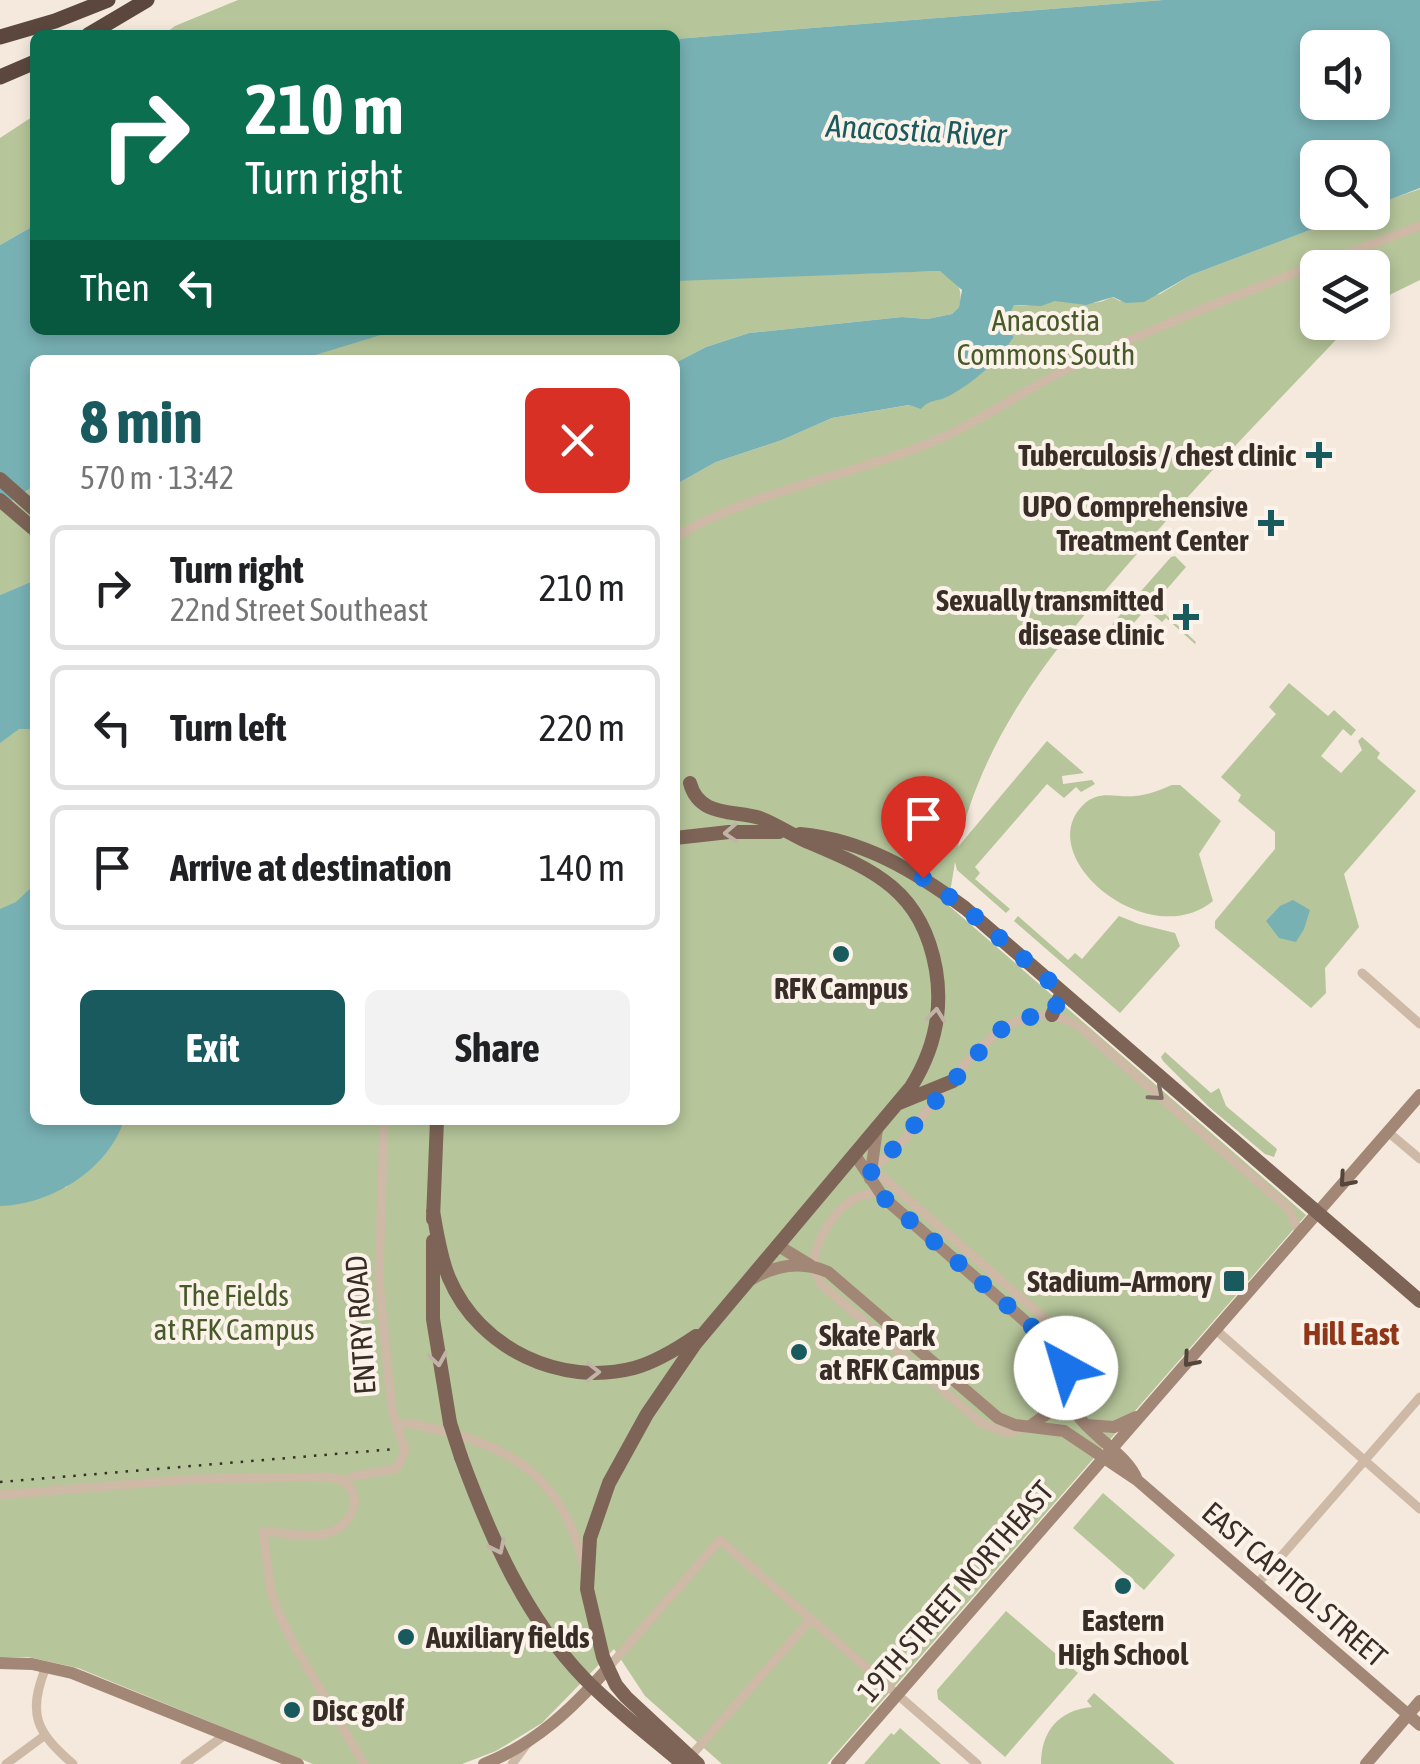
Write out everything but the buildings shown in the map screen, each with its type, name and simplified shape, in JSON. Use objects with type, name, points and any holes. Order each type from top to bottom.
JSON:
[{"type":"highway","points":[[0,37],[108,0]]},
{"type":"highway","points":[[96,30],[147,0]]},
{"type":"highway","points":[[4,77],[30,64]]},
{"type":"main road","points":[[0,479],[30,506]]},
{"type":"main road","points":[[0,500],[30,526]]},
{"type":"main road","points":[[690,782],[694,794],[706,806],[760,818],[787,832],[899,864],[945,893],[1062,992],[1125,1056],[1211,1131],[1318,1212],[1420,1301]]},
{"type":"main road","points":[[680,837],[787,832]]},
{"type":"main road","points":[[690,1762],[626,1697],[608,1668],[589,1608],[590,1538],[609,1482],[679,1364],[878,1129],[925,1062],[938,1003],[932,954],[922,928],[906,901],[877,873],[839,846]]},
{"type":"main road","points":[[1052,1015],[1062,992]]},
{"type":"main road","points":[[899,1103],[953,1081]]},
{"type":"main road","name":"19TH STREET NORTHEAST","points":[[837,1764],[1420,1095]]},
{"type":"main road","points":[[437,1125],[434,1336],[450,1423],[486,1520],[514,1580],[548,1632],[592,1686],[690,1762]]},
{"type":"main road","points":[[871,1174],[878,1129]]},
{"type":"main road","points":[[855,1155],[880,1193],[1054,1346],[1065,1362],[1075,1410],[1108,1454]]},
{"type":"main road","points":[[435,1234],[455,1290],[491,1335],[537,1362],[590,1373],[644,1364],[679,1364]]},
{"type":"main road","points":[[777,1244],[832,1274],[998,1418],[1028,1427],[1064,1431],[1108,1454]]},
{"type":"main road","points":[[938,1245],[959,1245]]},
{"type":"main road","points":[[745,1283],[776,1267],[812,1266]]},
{"type":"main road","points":[[644,1364],[708,1327]]},
{"type":"main road","points":[[1028,1427],[1055,1408],[1065,1392],[1068,1377]]},
{"type":"main road","points":[[932,1381],[955,1382]]},
{"type":"main road","points":[[1086,1425],[1114,1426],[1144,1413]]},
{"type":"main road","name":"EAST CAPITOL STREET","points":[[1108,1454],[1420,1725]]},
{"type":"main road","points":[[0,1663],[46,1667],[85,1678],[298,1764]]},
{"type":"main road","points":[[484,1764],[529,1742],[570,1710],[608,1668]]},
{"type":"main road","points":[[1366,1764],[1420,1701]]},
{"type":"street","points":[[680,534],[788,490],[936,440],[1071,366],[1172,321],[1420,226]]},
{"type":"street","points":[[1362,973],[1420,1024]]},
{"type":"street","points":[[1068,1377],[1074,1356],[1071,1343],[871,1174],[1006,1024],[1026,1016],[1052,1015],[1077,1025],[1125,1056]]},
{"type":"street","name":"ENTRY ROAD","points":[[0,1495],[195,1479],[328,1477],[345,1481],[396,1469],[404,1451],[386,1366],[379,1281],[384,1125]]},
{"type":"street","points":[[1211,1131],[1288,1209],[1300,1234]]},
{"type":"street","points":[[1388,1132],[1420,1159]]},
{"type":"street","points":[[880,1193],[856,1196],[819,1237],[812,1266],[824,1288],[976,1419],[995,1430],[1012,1433],[1028,1427]]},
{"type":"street","points":[[1216,1330],[1420,1509]]},
{"type":"street","points":[[1257,1584],[1420,1396]]},
{"type":"street","points":[[397,1426],[406,1424],[477,1440],[508,1453],[536,1474],[556,1497],[577,1536],[587,1579]]},
{"type":"street","points":[[345,1481],[353,1489],[356,1504],[337,1529],[320,1535],[263,1531],[271,1591],[284,1626],[364,1764]]},
{"type":"street","points":[[608,1668],[720,1540],[978,1764]]},
{"type":"street","points":[[690,1762],[810,1619]]},
{"type":"street","points":[[46,1667],[36,1698],[36,1714],[44,1736],[73,1764]]},
{"type":"street","points":[[185,1764],[225,1734]]},
{"type":"street","points":[[6,1764],[44,1736]]},
{"type":"street","points":[[512,1764],[529,1742]]},
{"type":"green space","points":[[238,0],[1163,0],[680,39],[680,30],[170,30]]},
{"type":"green space","points":[[30,118],[30,228],[0,245],[0,138]]},
{"type":"green space","name":"RFK Campus","points":[[1420,189],[1420,280],[1390,295],[1390,250],[1300,250],[1300,340],[1336,340],[1169,517],[1057,649],[1032,685],[988,761],[958,847],[1047,741],[1084,773],[1062,776],[1063,784],[1092,780],[1095,784],[1081,792],[1076,787],[1064,798],[1047,784],[975,867],[980,873],[975,879],[1010,909],[1006,913],[957,870],[955,862],[948,905],[1306,1215],[827,1764],[722,1764],[645,1696],[614,1649],[542,1723],[496,1751],[462,1764],[313,1764],[78,1668],[28,1657],[0,1657],[0,1115],[30,1119],[30,1125],[37,1125],[65,1188],[96,1160],[75,1125],[680,1125],[680,482],[716,462],[832,418],[915,407],[958,388],[994,363],[1014,337],[1003,326],[1014,305],[1062,300],[1096,303],[1112,297],[1120,301],[1160,294],[1191,275],[1310,230],[1390,230],[1390,199]]},
{"type":"green space","points":[[680,229],[819,275],[940,271],[958,285],[961,295],[959,307],[952,314],[749,333],[680,360],[680,355],[290,355],[308,335],[680,335]]},
{"type":"green space","points":[[30,488],[30,582],[0,595],[0,509]]},
{"type":"green space","points":[[1175,556],[1186,567],[1154,604],[1195,644],[1166,618],[1162,622],[1146,609],[1116,643],[1111,633],[1113,623]]},
{"type":"green space","points":[[1289,683],[1328,716],[1334,710],[1356,730],[1351,736],[1343,729],[1321,756],[1341,773],[1362,750],[1358,741],[1362,737],[1380,753],[1377,758],[1416,791],[1344,874],[1359,927],[1325,968],[1326,993],[1311,1008],[1215,928],[1215,921],[1275,849],[1275,832],[1238,801],[1241,795],[1221,777],[1276,714],[1269,707]]},
{"type":"green space","points":[[0,730],[30,730],[30,1069],[0,1063]]},
{"type":"green space","points":[[1180,785],[1221,821],[1199,854],[1213,901],[1187,914],[1158,916],[1130,908],[1104,892],[1084,872],[1072,849],[1071,826],[1083,805],[1095,797],[1140,795]]},
{"type":"green space","points":[[1018,916],[1068,960],[1075,953],[1082,959],[1119,916],[1175,933],[1180,946],[1120,1013],[1014,921]]},
{"type":"green space","points":[[1165,1052],[1211,1093],[1219,1088],[1226,1106],[1277,1149],[1274,1157],[1265,1154],[1209,1107],[1163,1061]]},
{"type":"green space","points":[[1103,1493],[1175,1555],[1144,1590],[1073,1528]]},
{"type":"green space","points":[[1006,1611],[1078,1673],[1005,1757],[938,1699],[937,1690]]},
{"type":"green space","points":[[1094,1693],[1175,1764],[1041,1764],[1048,1732],[1061,1718],[1092,1707],[1087,1701]]},
{"type":"green space","points":[[900,1728],[941,1764],[864,1764]]},
{"type":"water","name":"Anacostia River","points":[[1163,0],[1420,0],[1420,188],[1390,199],[1390,140],[1300,140],[1300,230],[1310,230],[1191,275],[1144,302],[1126,303],[1113,297],[1086,305],[1055,301],[1041,306],[1014,305],[1004,326],[1014,337],[1008,346],[985,371],[949,396],[921,409],[909,405],[832,418],[716,462],[680,482],[680,360],[749,333],[952,314],[959,307],[962,290],[940,271],[680,281],[680,39]]},
{"type":"water","points":[[30,228],[30,335],[381,335],[315,355],[30,355],[30,488],[0,509],[0,245]]},
{"type":"water","points":[[30,582],[30,730],[19,729],[0,743],[0,595]]},
{"type":"water","points":[[30,889],[30,1125],[122,1125],[105,1154],[75,1181],[38,1199],[0,1206],[0,909],[16,902]]},
{"type":"water","points":[[1293,900],[1310,910],[1296,942],[1279,938],[1266,921],[1280,906]]},
{"type":"railway","points":[[0,1482],[395,1449]]},
{"type":"place","name":"Tuberculosis / chest clinic","points":[[1319,455]]},
{"type":"place","name":"UPO Comprehensive Treatment Center","points":[[1271,523]]},
{"type":"place","name":"Sexually transmitted disease clinic","points":[[1186,617]]},
{"type":"place","name":"RFK Campus","points":[[841,954]]},
{"type":"place","name":"Stadium–Armory","points":[[1234,1281]]},
{"type":"place","name":"Skate Park at RFK Campus","points":[[799,1352]]},
{"type":"place","name":"Eastern High School","points":[[1123,1586]]},
{"type":"place","name":"Auxiliary fields","points":[[406,1637]]},
{"type":"place","name":"Disc golf","points":[[292,1710]]},
{"type":"district","name":"Hill East","points":[[1351,1333]]},
{"type":"route","points":[[923,878],[965,908],[1062,992],[1052,1015],[1019,1018],[996,1033],[880,1164],[872,1168],[870,1179],[883,1197],[1054,1346],[1066,1368]]},
{"type":"park label","name":"Anacostia Commons South","points":[[1046,337]]},
{"type":"park label","name":"The Fields at RFK Campus","points":[[234,1312]]}]
